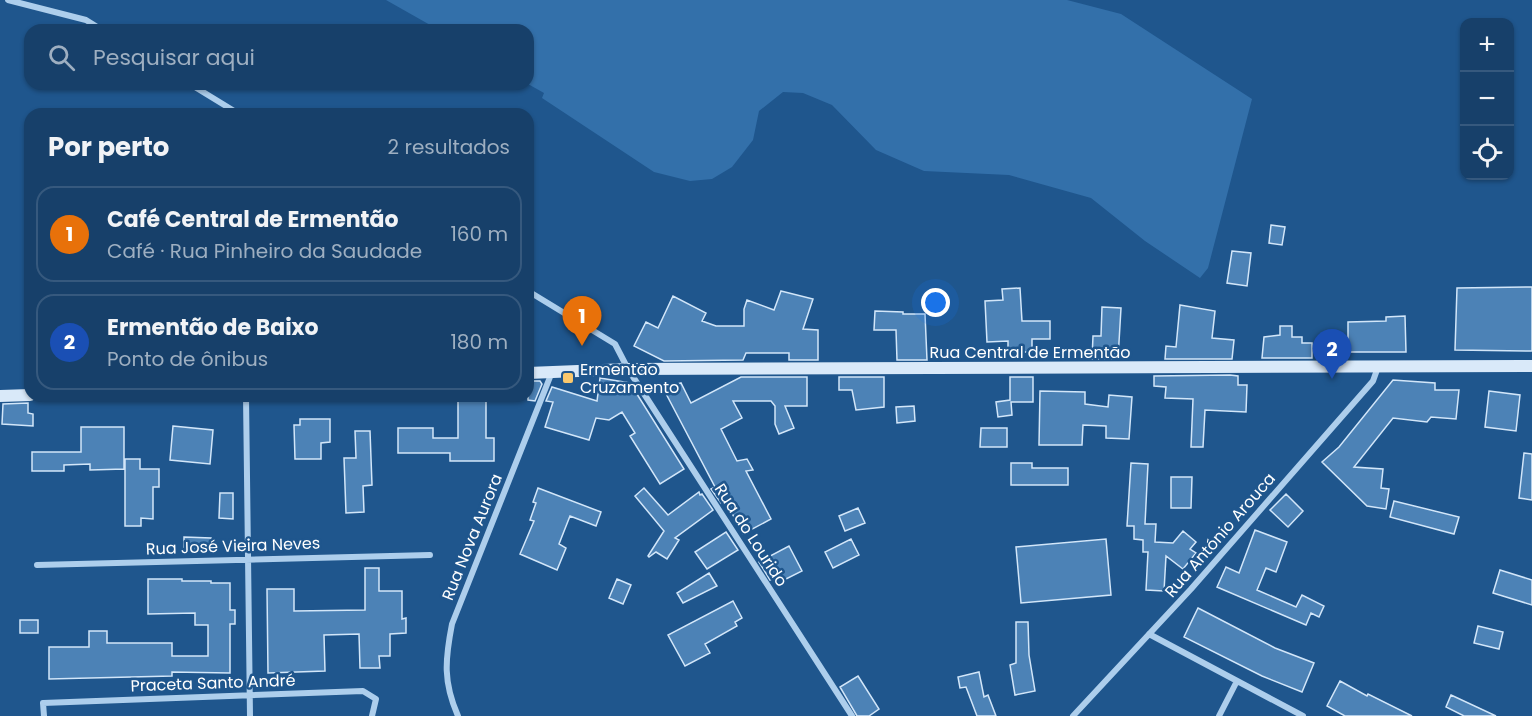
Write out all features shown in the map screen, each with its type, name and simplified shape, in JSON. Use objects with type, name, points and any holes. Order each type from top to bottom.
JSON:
[{"type":"street","points":[[8,0],[86,20],[92,24]]},
{"type":"street","points":[[200,90],[229,108]]},
{"type":"street","name":"Rua do Lourido","points":[[534,295],[615,344],[628,369],[852,716]]},
{"type":"street","name":"Rua António Arouca","points":[[1073,716],[1149,634],[1373,381],[1378,366]]},
{"type":"street","name":"Rua Central de Ermentão","points":[[534,372],[628,369],[1532,366]]},
{"type":"street","name":"Rua Nova Aurora","points":[[458,716],[449,695],[445,657],[452,624],[552,371]]},
{"type":"street","points":[[0,396],[24,394]]},
{"type":"street","points":[[246,402],[250,716]]},
{"type":"street","name":"Rua José Vieira Neves","points":[[37,566],[430,555]]},
{"type":"street","points":[[1149,634],[1303,716]]},
{"type":"street","points":[[1219,716],[1237,681]]},
{"type":"street","name":"Praceta Santo André","points":[[44,716],[43,703],[363,691],[376,699],[372,716]]},
{"type":"shaded area","points":[[386,0],[1067,0],[1121,14],[1252,99],[1208,268],[1200,278],[1145,241],[1091,198],[1009,175],[924,171],[876,150],[832,105],[803,93],[783,92],[759,111],[753,140],[732,167],[712,179],[690,181],[654,172],[542,98],[544,93],[534,87],[534,24],[428,24]]},
{"type":"building","points":[[1271,225],[1285,227],[1282,245],[1269,243]]},
{"type":"building","points":[[1232,251],[1251,253],[1247,286],[1227,283]]},
{"type":"building","points":[[1532,287],[1532,351],[1455,350],[1457,288]]},
{"type":"building","points":[[1020,288],[1022,321],[1050,321],[1050,339],[1032,339],[1032,352],[1008,352],[1008,341],[987,342],[985,301],[1003,300],[1002,289]]},
{"type":"building","points":[[781,291],[813,299],[803,329],[818,330],[818,360],[789,360],[789,353],[746,353],[743,360],[664,361],[634,346],[646,322],[658,328],[673,296],[706,313],[702,321],[716,326],[744,326],[744,309],[747,300],[774,310]]},
{"type":"building","points":[[1180,305],[1215,311],[1212,338],[1234,340],[1232,359],[1165,359],[1166,346],[1176,347]]},
{"type":"building","points":[[1102,307],[1121,308],[1118,359],[1092,359],[1093,336],[1101,336]]},
{"type":"building","points":[[875,311],[925,314],[927,360],[897,360],[896,330],[874,330]]},
{"type":"building","points":[[1405,316],[1406,352],[1348,352],[1348,322],[1386,321],[1386,317]]},
{"type":"building","points":[[1280,326],[1292,326],[1292,337],[1302,337],[1302,343],[1312,343],[1312,358],[1262,358],[1264,337],[1280,335]]},
{"type":"building","points":[[1154,376],[1238,376],[1238,385],[1247,385],[1246,412],[1205,410],[1203,447],[1191,447],[1193,399],[1165,398],[1166,387],[1154,386]]},
{"type":"building","points":[[741,377],[807,377],[807,406],[785,406],[794,428],[779,434],[775,424],[775,406],[771,401],[733,401],[742,418],[721,429],[737,461],[747,459],[753,470],[746,471],[771,519],[743,534],[725,500],[721,503],[711,489],[715,487],[663,388],[681,383],[691,403]]},
{"type":"building","points":[[839,377],[884,377],[884,407],[856,410],[852,390],[839,390]]},
{"type":"building","points":[[1010,377],[1033,377],[1033,402],[1011,402],[1012,415],[998,417],[996,402],[1010,400]]},
{"type":"building","points":[[600,378],[630,383],[684,469],[660,484],[630,436],[635,433],[622,412],[609,420],[596,418],[589,440],[545,427],[553,402],[546,401],[552,387],[597,401]]},
{"type":"building","points":[[1393,380],[1435,383],[1435,390],[1459,390],[1456,419],[1431,417],[1427,422],[1393,418],[1354,467],[1383,469],[1381,488],[1389,489],[1386,509],[1367,506],[1322,462],[1339,447]]},
{"type":"building","points":[[534,381],[540,381],[542,384],[535,401]]},
{"type":"building","points":[[1040,391],[1085,392],[1085,404],[1108,407],[1109,395],[1132,397],[1129,439],[1106,438],[1106,426],[1083,425],[1082,445],[1039,445]]},
{"type":"building","points":[[1489,391],[1520,395],[1516,431],[1485,427]]},
{"type":"building","points":[[458,402],[486,402],[486,438],[494,438],[494,461],[450,461],[450,453],[398,453],[398,428],[433,428],[433,438],[458,438]]},
{"type":"building","points":[[28,403],[28,413],[33,414],[33,426],[2,424],[3,404]]},
{"type":"building","points":[[914,406],[915,421],[897,423],[896,407]]},
{"type":"building","points":[[300,419],[330,419],[330,442],[321,443],[321,459],[295,459],[294,425],[300,425]]},
{"type":"building","points":[[173,426],[213,430],[210,464],[170,460]]},
{"type":"building","points":[[81,427],[124,427],[124,469],[90,470],[90,464],[64,465],[64,471],[32,471],[32,452],[81,452]]},
{"type":"building","points":[[981,428],[1007,428],[1007,447],[980,447]]},
{"type":"building","points":[[355,431],[370,431],[372,485],[363,486],[364,512],[346,513],[344,458],[356,458]]},
{"type":"building","points":[[1524,453],[1532,454],[1532,500],[1519,498]]},
{"type":"building","points":[[125,459],[140,459],[140,469],[159,469],[159,487],[153,487],[153,519],[141,518],[141,526],[125,526]]},
{"type":"building","points":[[1011,463],[1032,463],[1032,468],[1068,468],[1068,485],[1011,485]]},
{"type":"building","points":[[1131,463],[1148,464],[1145,524],[1156,524],[1155,542],[1173,543],[1183,531],[1196,542],[1190,549],[1196,553],[1183,569],[1166,556],[1164,591],[1146,590],[1148,552],[1143,552],[1143,540],[1134,539],[1134,526],[1127,526]]},
{"type":"building","points":[[1171,477],[1192,477],[1191,508],[1171,508]]},
{"type":"building","points":[[538,488],[601,512],[596,526],[570,516],[559,544],[566,548],[557,570],[520,554],[534,521],[530,520]]},
{"type":"building","points":[[644,488],[668,515],[699,492],[713,510],[675,538],[679,540],[667,559],[656,552],[648,556],[664,531],[635,496]]},
{"type":"building","points":[[220,493],[233,493],[233,519],[219,518]]},
{"type":"building","points":[[1286,494],[1303,511],[1288,527],[1270,510]]},
{"type":"building","points":[[1394,501],[1459,517],[1454,534],[1390,517]]},
{"type":"building","points":[[858,508],[865,523],[845,531],[839,516]]},
{"type":"building","points":[[1255,530],[1287,542],[1276,572],[1266,568],[1257,590],[1296,607],[1302,595],[1324,606],[1319,617],[1311,613],[1306,625],[1217,587],[1226,567],[1239,573]]},
{"type":"building","points":[[726,532],[738,550],[707,569],[695,552]]},
{"type":"building","points":[[184,537],[211,538],[211,550],[184,550]]},
{"type":"building","points":[[851,539],[859,555],[833,568],[825,552]]},
{"type":"building","points":[[1106,539],[1111,595],[1021,603],[1016,547]]},
{"type":"building","points":[[789,546],[802,571],[784,580],[781,575],[770,580],[759,562]]},
{"type":"building","points":[[365,568],[379,568],[379,591],[402,591],[402,619],[406,618],[406,633],[390,634],[390,656],[379,656],[380,668],[360,668],[359,634],[324,635],[325,671],[268,673],[267,589],[294,589],[294,611],[365,610]]},
{"type":"building","points":[[1500,570],[1532,580],[1532,605],[1493,593]]},
{"type":"building","points":[[709,573],[717,586],[683,603],[677,593]]},
{"type":"building","points":[[148,579],[230,583],[230,610],[235,610],[235,624],[230,624],[230,673],[172,672],[172,676],[49,679],[49,647],[89,647],[89,631],[107,631],[107,643],[172,643],[172,656],[208,656],[208,625],[195,625],[195,613],[148,614]]},
{"type":"building","points":[[617,579],[631,585],[623,604],[609,598]]},
{"type":"building","points":[[733,601],[742,618],[735,622],[737,626],[705,644],[710,653],[685,666],[668,635]]},
{"type":"building","points":[[1198,608],[1275,648],[1314,663],[1302,692],[1262,676],[1184,637]]},
{"type":"building","points":[[20,620],[38,620],[38,633],[20,633]]},
{"type":"building","points":[[1016,622],[1028,622],[1029,655],[1035,691],[1015,695],[1010,665],[1016,663]]},
{"type":"building","points":[[1478,626],[1503,632],[1499,649],[1474,643]]},
{"type":"building","points":[[979,672],[984,697],[988,695],[996,716],[977,716],[966,687],[960,688],[958,677]]},
{"type":"building","points":[[858,676],[879,709],[869,716],[857,716],[840,687]]},
{"type":"building","points":[[1340,681],[1412,716],[1345,716],[1327,706]]},
{"type":"building","points":[[1451,695],[1496,716],[1464,716],[1446,707]]},
{"type":"place","name":"Café Central de Ermentão","points":[[582,346]]},
{"type":"place","name":"Ermentão Cruzamento","points":[[568,378]]},
{"type":"place","name":"Ermentão de Baixo","points":[[1332,379]]}]
